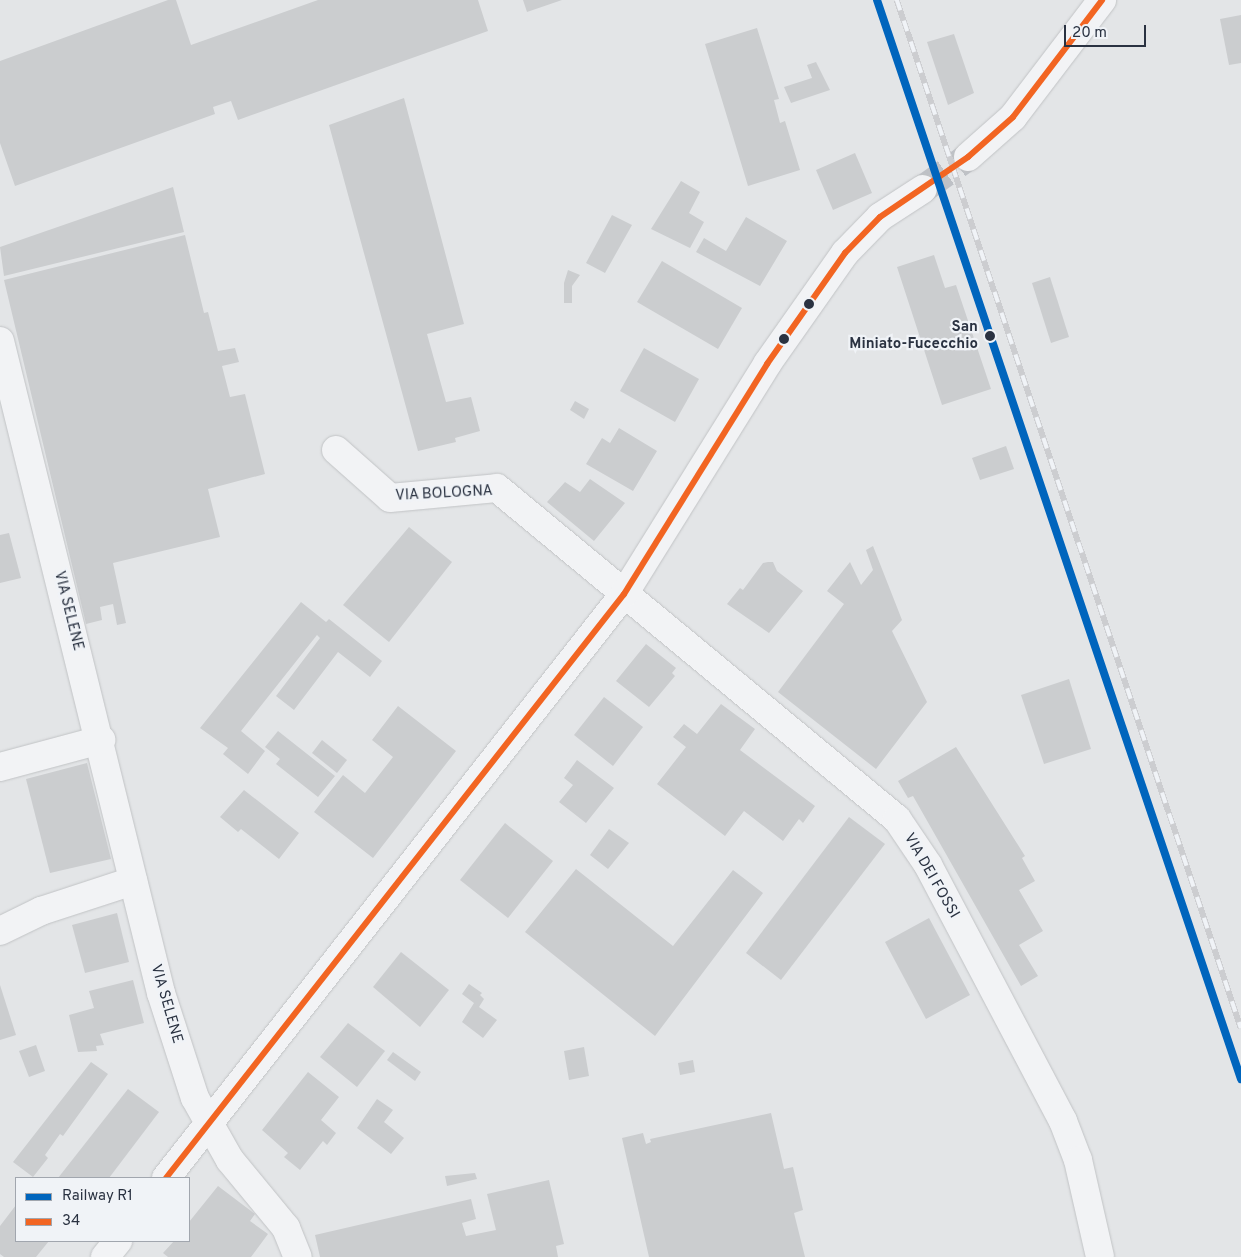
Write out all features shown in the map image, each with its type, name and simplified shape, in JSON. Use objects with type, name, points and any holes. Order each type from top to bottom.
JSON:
[{"type":"street","points":[[968,157],[1013,117],[1102,0]]},
{"type":"street","points":[[167,1177],[624,594],[767,364],[845,253],[880,217],[923,189]]},
{"type":"street","name":"VIA SELENE","points":[[0,341],[101,740],[161,993],[195,1098],[230,1160],[286,1228],[298,1257]]},
{"type":"street","name":"VIA BOLOGNA","points":[[336,450],[390,498],[497,488],[624,594]]},
{"type":"street","name":"VIA DEI FOSSI","points":[[624,594],[897,819],[928,865],[1064,1121],[1078,1160],[1100,1257]]},
{"type":"street","points":[[0,767],[101,740]]},
{"type":"street","points":[[0,931],[41,911],[134,881]]},
{"type":"street","points":[[105,1257],[117,1242]]},
{"type":"building","points":[[168,0],[176,0],[191,45],[318,0],[478,0],[488,31],[238,120],[231,101],[213,107],[215,114],[15,186],[0,143],[0,61]]},
{"type":"building","points":[[523,0],[562,0],[527,12]]},
{"type":"building","points":[[1241,15],[1241,63],[1229,65],[1220,19]]},
{"type":"building","points":[[757,28],[779,99],[774,100],[780,123],[785,121],[800,170],[748,186],[705,44]]},
{"type":"building","points":[[954,34],[974,93],[948,105],[927,42]]},
{"type":"building","points":[[816,62],[830,90],[791,103],[784,87],[812,78],[807,65]]},
{"type":"building","points":[[404,98],[464,324],[427,334],[446,402],[471,397],[480,431],[455,438],[456,442],[418,451],[329,125]]},
{"type":"building","points":[[855,153],[872,193],[833,210],[816,170]]},
{"type":"building","points":[[681,181],[700,192],[689,213],[704,222],[690,248],[651,229]]},
{"type":"building","points":[[173,187],[184,232],[4,276],[0,247]]},
{"type":"building","points":[[612,215],[632,225],[605,273],[586,263]]},
{"type":"building","points":[[746,217],[787,241],[760,286],[696,252],[704,238],[726,251]]},
{"type":"building","points":[[185,235],[204,313],[208,312],[218,351],[235,348],[239,362],[222,366],[230,397],[245,394],[265,474],[208,489],[220,537],[113,563],[126,623],[117,625],[113,604],[100,607],[102,620],[86,624],[4,280]]},
{"type":"building","name":"San Miniato-Fucecchio","points":[[934,255],[945,288],[956,285],[991,389],[942,405],[897,267]]},
{"type":"building","points":[[662,261],[742,308],[718,349],[637,302]]},
{"type":"building","points":[[568,270],[580,275],[572,286],[572,303],[564,303],[564,283]]},
{"type":"building","points":[[1050,277],[1069,337],[1051,343],[1032,283]]},
{"type":"building","points":[[644,348],[699,379],[675,422],[620,391]]},
{"type":"building","points":[[575,401],[589,409],[584,419],[570,410]]},
{"type":"building","points":[[619,428],[657,451],[633,491],[586,464],[602,438],[610,443]]},
{"type":"building","points":[[1006,446],[1014,469],[980,480],[972,458]]},
{"type":"building","points":[[590,479],[625,503],[594,541],[547,502],[565,482],[580,492]]},
{"type":"building","points":[[409,527],[452,562],[389,642],[343,605]]},
{"type":"building","points":[[9,533],[21,578],[0,583],[0,535]]},
{"type":"building","points":[[873,546],[902,620],[892,631],[927,702],[876,769],[778,692],[844,604],[827,591],[850,562],[861,585],[873,570],[866,550]]},
{"type":"building","points":[[773,562],[777,571],[803,591],[769,633],[727,604],[740,588],[743,590],[763,563]]},
{"type":"building","points":[[301,602],[326,622],[329,619],[382,661],[370,677],[338,652],[294,710],[276,696],[320,638],[317,635],[241,731],[265,751],[248,774],[223,754],[228,748],[200,728]]},
{"type":"building","points":[[646,644],[676,668],[672,673],[675,676],[649,707],[616,681]]},
{"type":"building","points":[[1069,679],[1091,749],[1044,764],[1021,695]]},
{"type":"building","points":[[604,697],[643,727],[613,766],[574,735]]},
{"type":"building","points":[[721,704],[755,729],[740,750],[815,806],[803,823],[799,819],[783,841],[744,811],[725,836],[657,784],[686,747],[673,737],[684,724],[697,734]]},
{"type":"building","points":[[398,706],[456,751],[373,858],[314,812],[343,775],[365,793],[393,757],[372,740]]},
{"type":"building","points":[[278,731],[335,776],[318,797],[276,764],[280,759],[265,747]]},
{"type":"building","points":[[322,740],[347,760],[337,773],[312,753]]},
{"type":"building","points":[[956,747],[1025,856],[1022,858],[1035,881],[1019,890],[1043,931],[1019,945],[1038,976],[1021,986],[913,796],[908,798],[898,781]]},
{"type":"building","points":[[577,760],[614,788],[586,823],[559,802],[573,785],[564,778]]},
{"type":"building","points":[[87,763],[111,859],[50,873],[26,779]]},
{"type":"building","points":[[244,790],[299,833],[279,859],[241,829],[238,832],[220,817]]},
{"type":"building","points":[[849,817],[885,844],[781,980],[746,953]]},
{"type":"building","points":[[505,823],[553,861],[508,918],[460,880]]},
{"type":"building","points":[[609,829],[629,843],[608,869],[590,855]]},
{"type":"building","points":[[576,869],[673,946],[733,870],[763,893],[655,1036],[525,932]]},
{"type":"building","points":[[117,913],[129,962],[85,973],[72,925]]},
{"type":"building","points":[[929,918],[970,995],[926,1019],[885,942]]},
{"type":"building","points":[[401,952],[449,990],[420,1027],[373,987]]},
{"type":"building","points":[[133,980],[144,1023],[100,1034],[104,1045],[96,1046],[97,1051],[78,1052],[69,1015],[94,1008],[89,991]]},
{"type":"building","points":[[469,984],[482,993],[480,995],[484,999],[479,1007],[497,1020],[483,1038],[462,1022],[474,1003],[462,994]]},
{"type":"building","points":[[0,985],[16,1035],[0,1040]]},
{"type":"building","points":[[348,1023],[385,1051],[357,1087],[320,1057]]},
{"type":"building","points":[[36,1045],[45,1071],[29,1077],[19,1051]]},
{"type":"building","points":[[584,1047],[589,1076],[569,1080],[564,1051]]},
{"type":"building","points":[[393,1052],[421,1072],[415,1081],[387,1060]]},
{"type":"building","points":[[693,1060],[695,1072],[680,1075],[678,1063]]},
{"type":"building","points":[[91,1062],[108,1074],[63,1136],[60,1134],[45,1155],[48,1158],[33,1177],[13,1162]]},
{"type":"building","points":[[308,1072],[339,1097],[321,1120],[336,1133],[327,1145],[323,1141],[300,1170],[284,1157],[288,1153],[262,1130]]},
{"type":"building","points":[[128,1089],[159,1112],[110,1177],[59,1177]]},
{"type":"building","points":[[377,1099],[393,1110],[384,1122],[404,1138],[391,1154],[357,1128]]},
{"type":"building","points":[[771,1113],[784,1169],[793,1167],[803,1210],[794,1213],[805,1257],[649,1257],[622,1138],[643,1133],[646,1144],[651,1142],[650,1139]]},
{"type":"building","points":[[475,1173],[477,1179],[447,1186],[445,1176]]},
{"type":"building","points":[[549,1180],[564,1244],[556,1246],[558,1257],[320,1257],[315,1235],[471,1199],[476,1219],[462,1223],[466,1236],[496,1230],[487,1194]]},
{"type":"building","points":[[218,1186],[255,1214],[250,1221],[268,1234],[251,1257],[168,1257],[163,1253],[173,1242],[190,1242],[190,1221]]},
{"type":"building","points":[[15,1206],[15,1242],[48,1242],[36,1257],[4,1257],[0,1254],[0,1226]]},
{"type":"tunnel","points":[[923,189],[968,157]]},
{"type":"railway","points":[[897,0],[1241,1028]]},
{"type":"rail line","name":"R1","points":[[877,0],[1241,1079]]},
{"type":"transit line","name":"34","points":[[167,1177],[624,594],[767,364],[845,253],[880,217],[968,157],[1013,117],[1102,0]]},
{"type":"place","name":"San Miniato-Fucecchio","points":[[990,336]]}]
